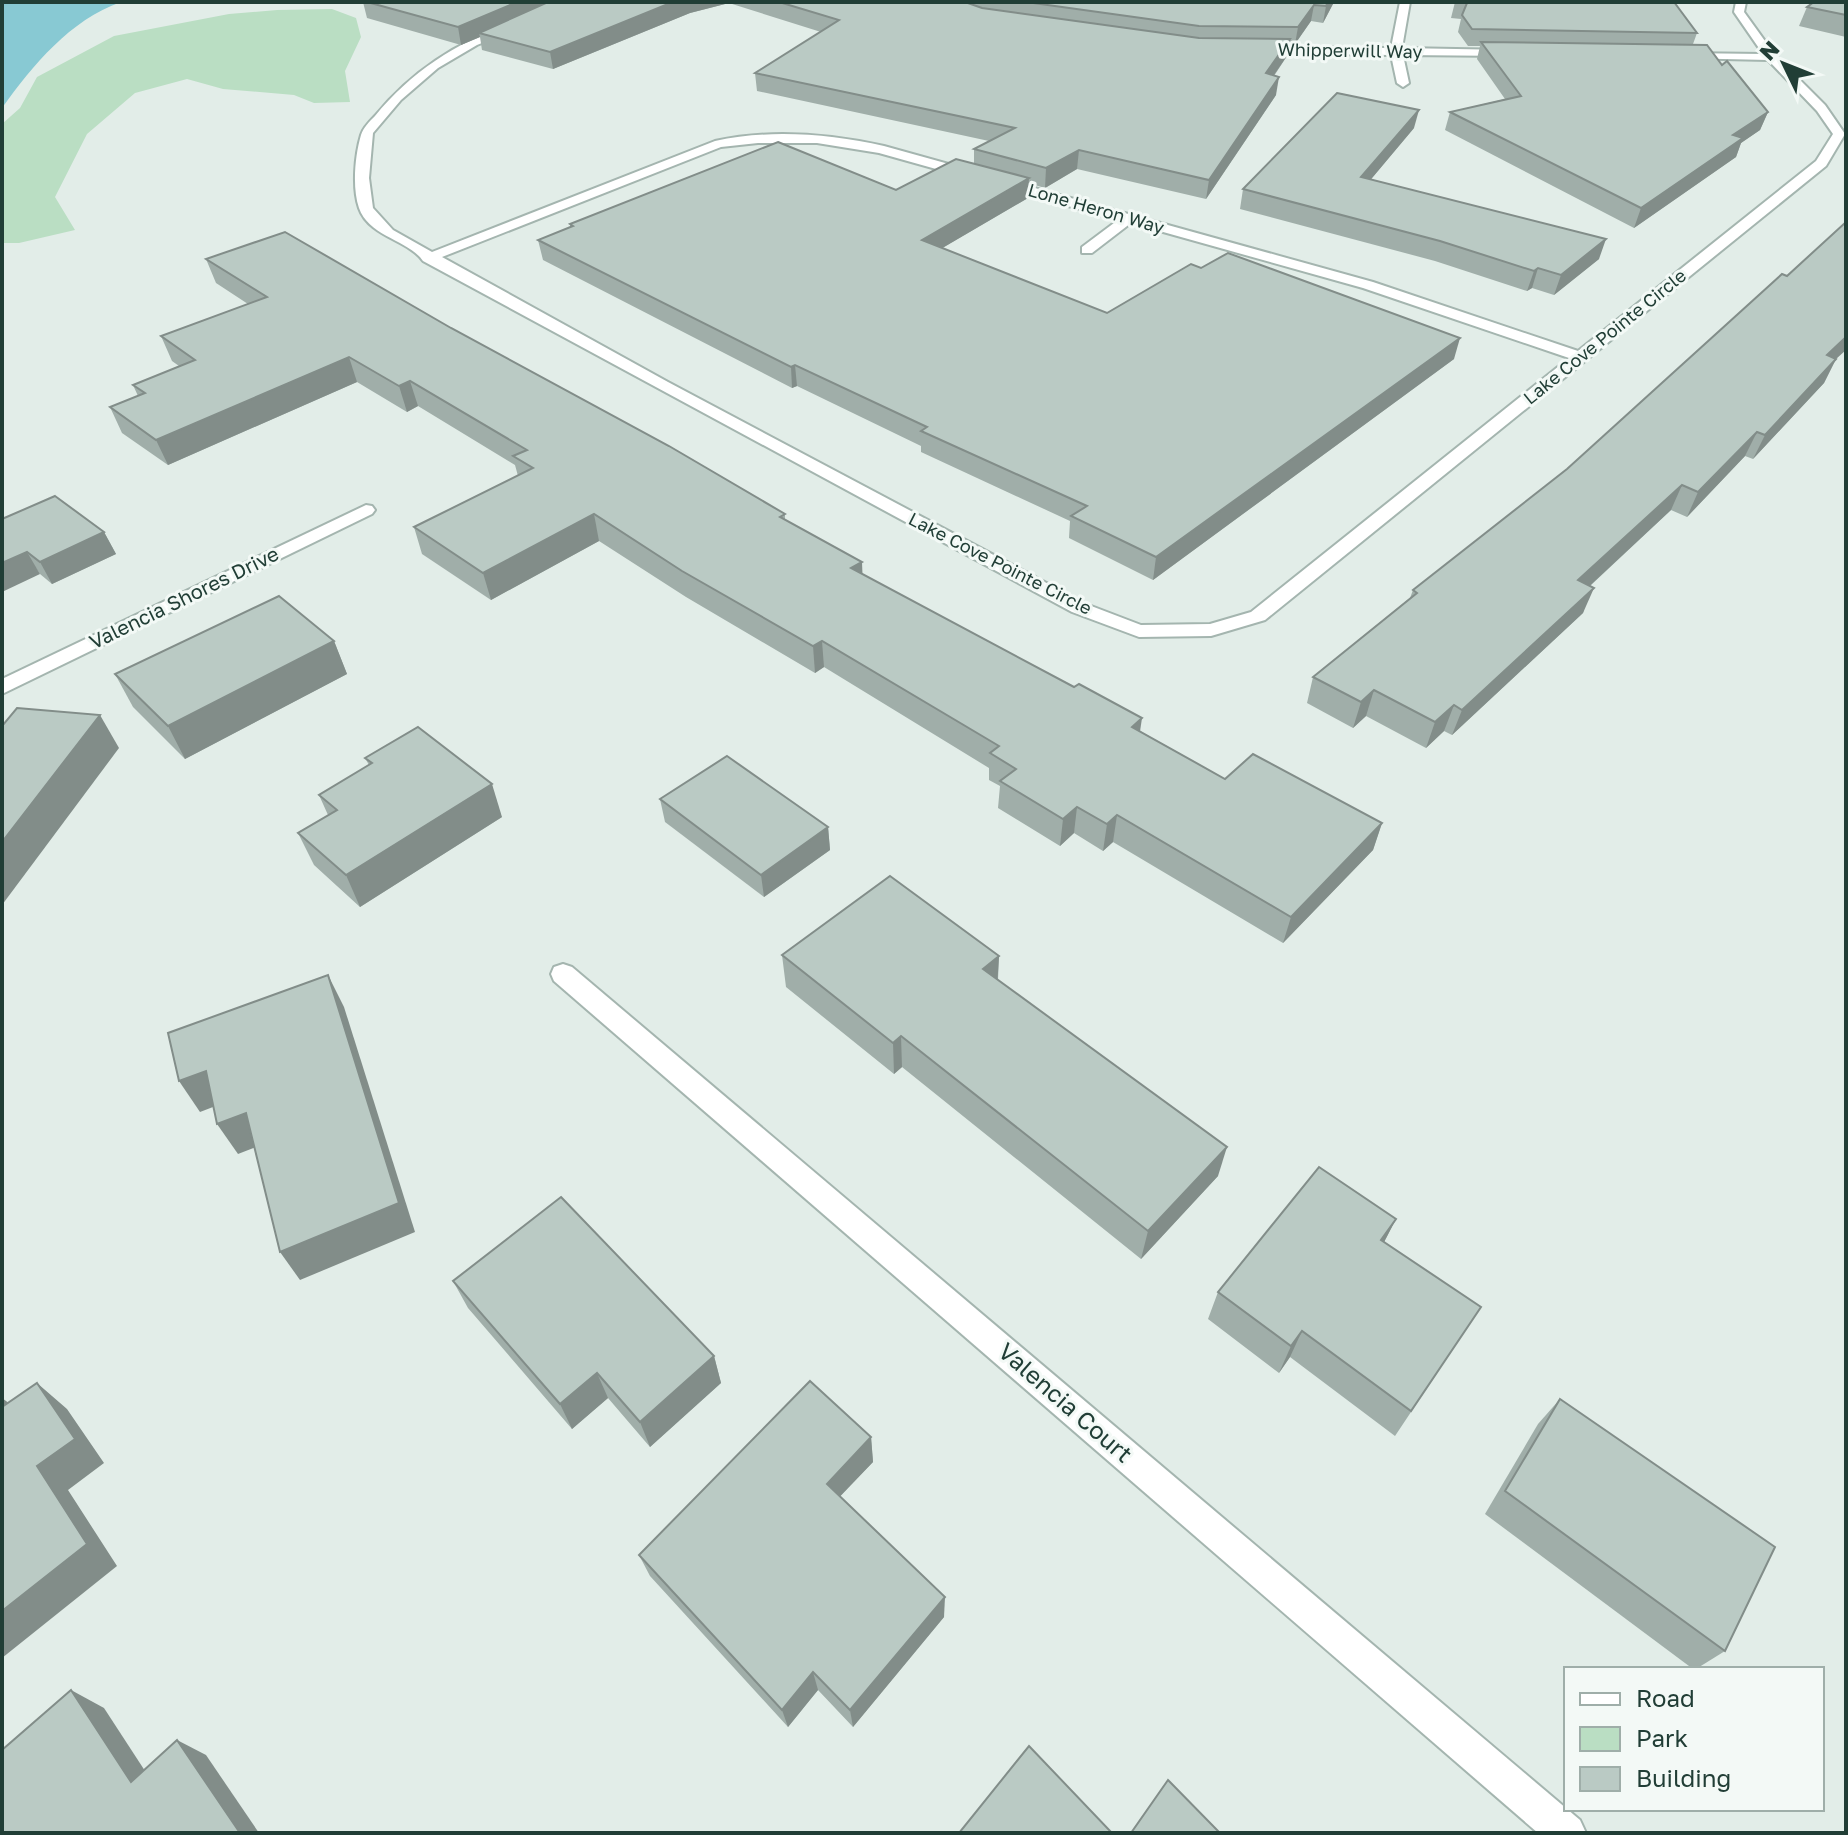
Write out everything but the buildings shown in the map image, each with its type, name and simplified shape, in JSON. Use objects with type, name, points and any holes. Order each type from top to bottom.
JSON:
[{"type":"street","points":[[1403,83],[1396,51],[1405,2]]},
{"type":"street","name":"Lake Cove Pointe Circle","points":[[531,20],[473,43],[434,66],[397,97],[367,133],[362,178],[366,209],[388,233],[428,258],[1079,608],[1139,631],[1211,630],[1258,616],[1821,163],[1839,134],[1821,108],[1771,57],[1739,12],[1741,2]]},
{"type":"street","name":"Whipperwill Way","points":[[1243,50],[1521,53]]},
{"type":"street","points":[[1662,55],[1771,57]]},
{"type":"street","name":"Lone Heron Way","points":[[428,258],[719,144],[758,139],[817,139],[880,149],[1368,285],[1581,357]]},
{"type":"street","points":[[1087,250],[1129,218]]},
{"type":"street","name":"Valencia Shores Drive","points":[[2,687],[366,510]]},
{"type":"street","name":"Valencia Court","points":[[563,974],[1567,1833]]},
{"type":"green space","points":[[332,9],[356,18],[361,37],[345,71],[350,102],[314,103],[294,95],[223,89],[187,79],[135,93],[87,134],[55,197],[75,230],[19,243],[2,243],[2,124],[20,108],[37,77],[114,36],[229,14]]},
{"type":"water","points":[[2,2],[121,2],[69,32],[40,60],[2,108]]}]
